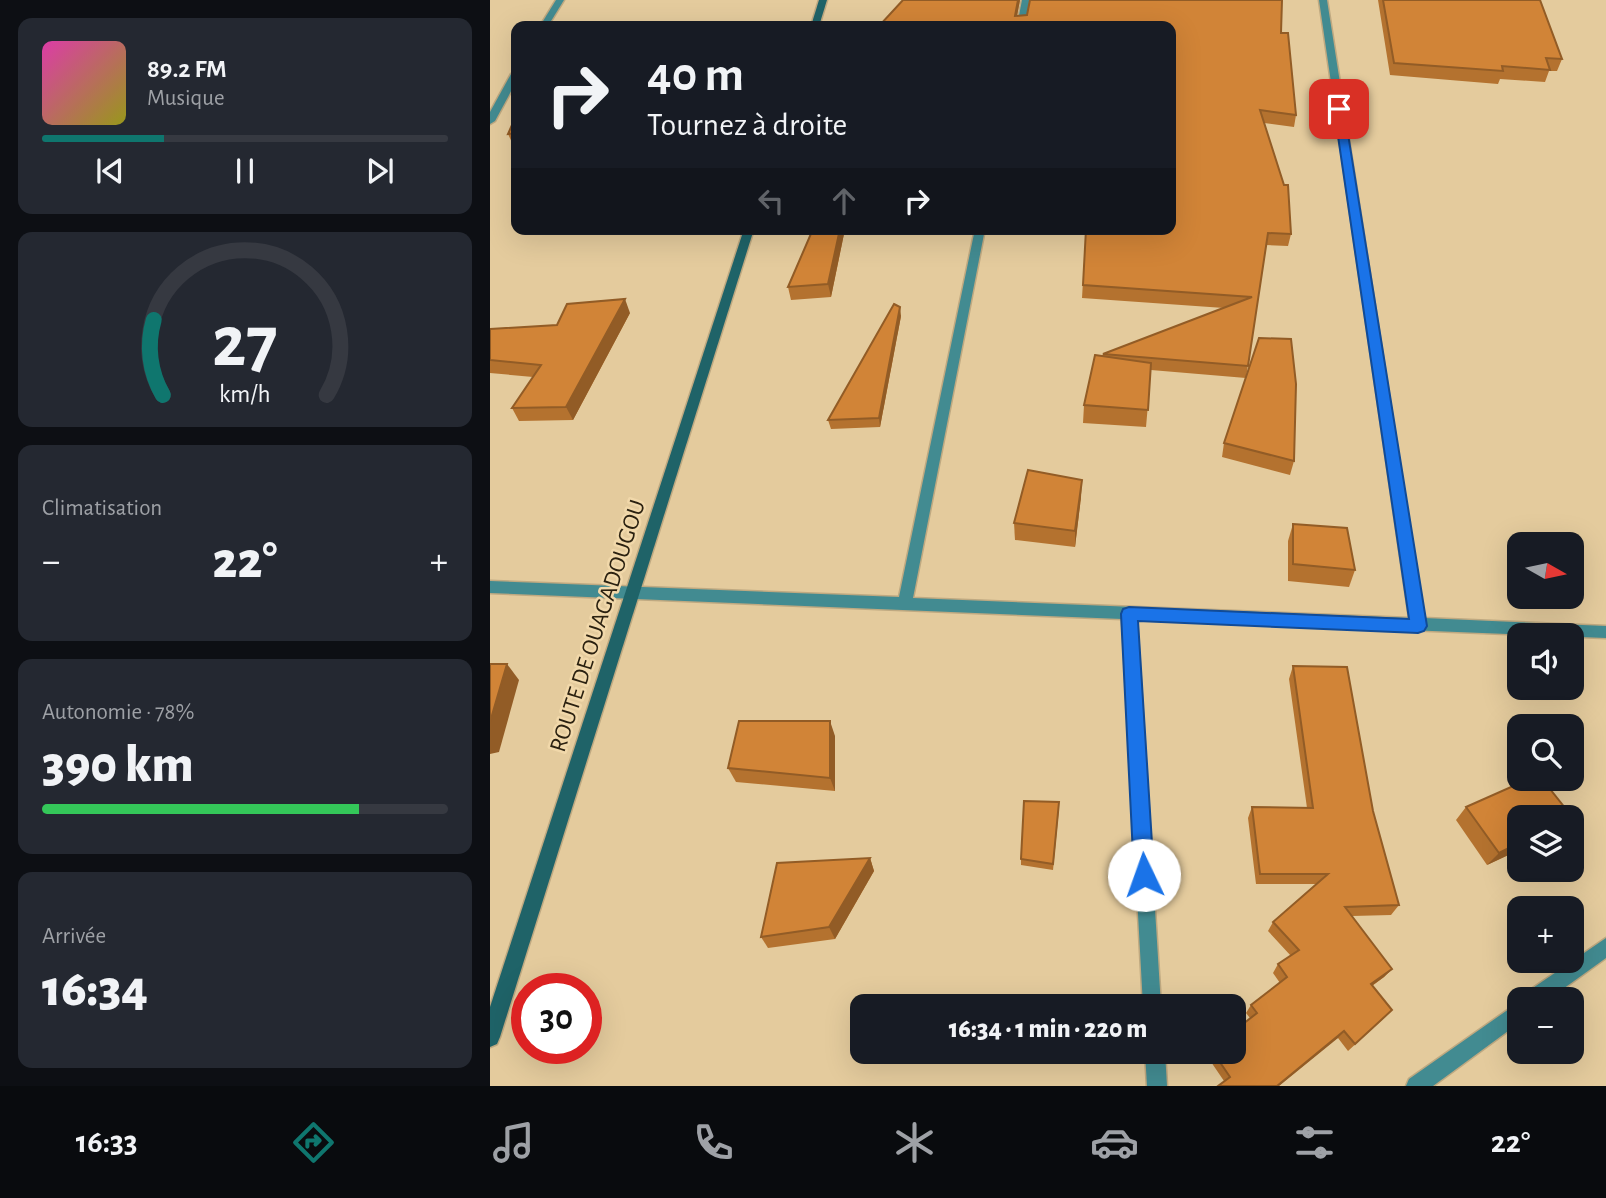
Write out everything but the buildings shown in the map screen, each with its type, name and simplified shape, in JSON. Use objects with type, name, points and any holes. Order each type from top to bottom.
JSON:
[{"type":"street","points":[[547,21],[560,0]]},
{"type":"street","points":[[817,21],[823,0]]},
{"type":"street","points":[[1022,21],[1026,0]]},
{"type":"street","points":[[1322,0],[1418,626]]},
{"type":"street","points":[[490,121],[511,83]]},
{"type":"street","name":"ROUTE DE OUAGADOUGOU","points":[[490,1037],[747,235]]},
{"type":"street","points":[[905,604],[980,235]]},
{"type":"street","points":[[490,587],[1606,632]]},
{"type":"street","points":[[1129,614],[1151,994]]},
{"type":"street","points":[[1551,987],[1606,947]]},
{"type":"street","points":[[1416,1086],[1507,1019]]},
{"type":"street","points":[[1156,1064],[1157,1086]]},
{"type":"route","points":[[1144,875],[1129,614],[1418,626],[1339,109]]}]
